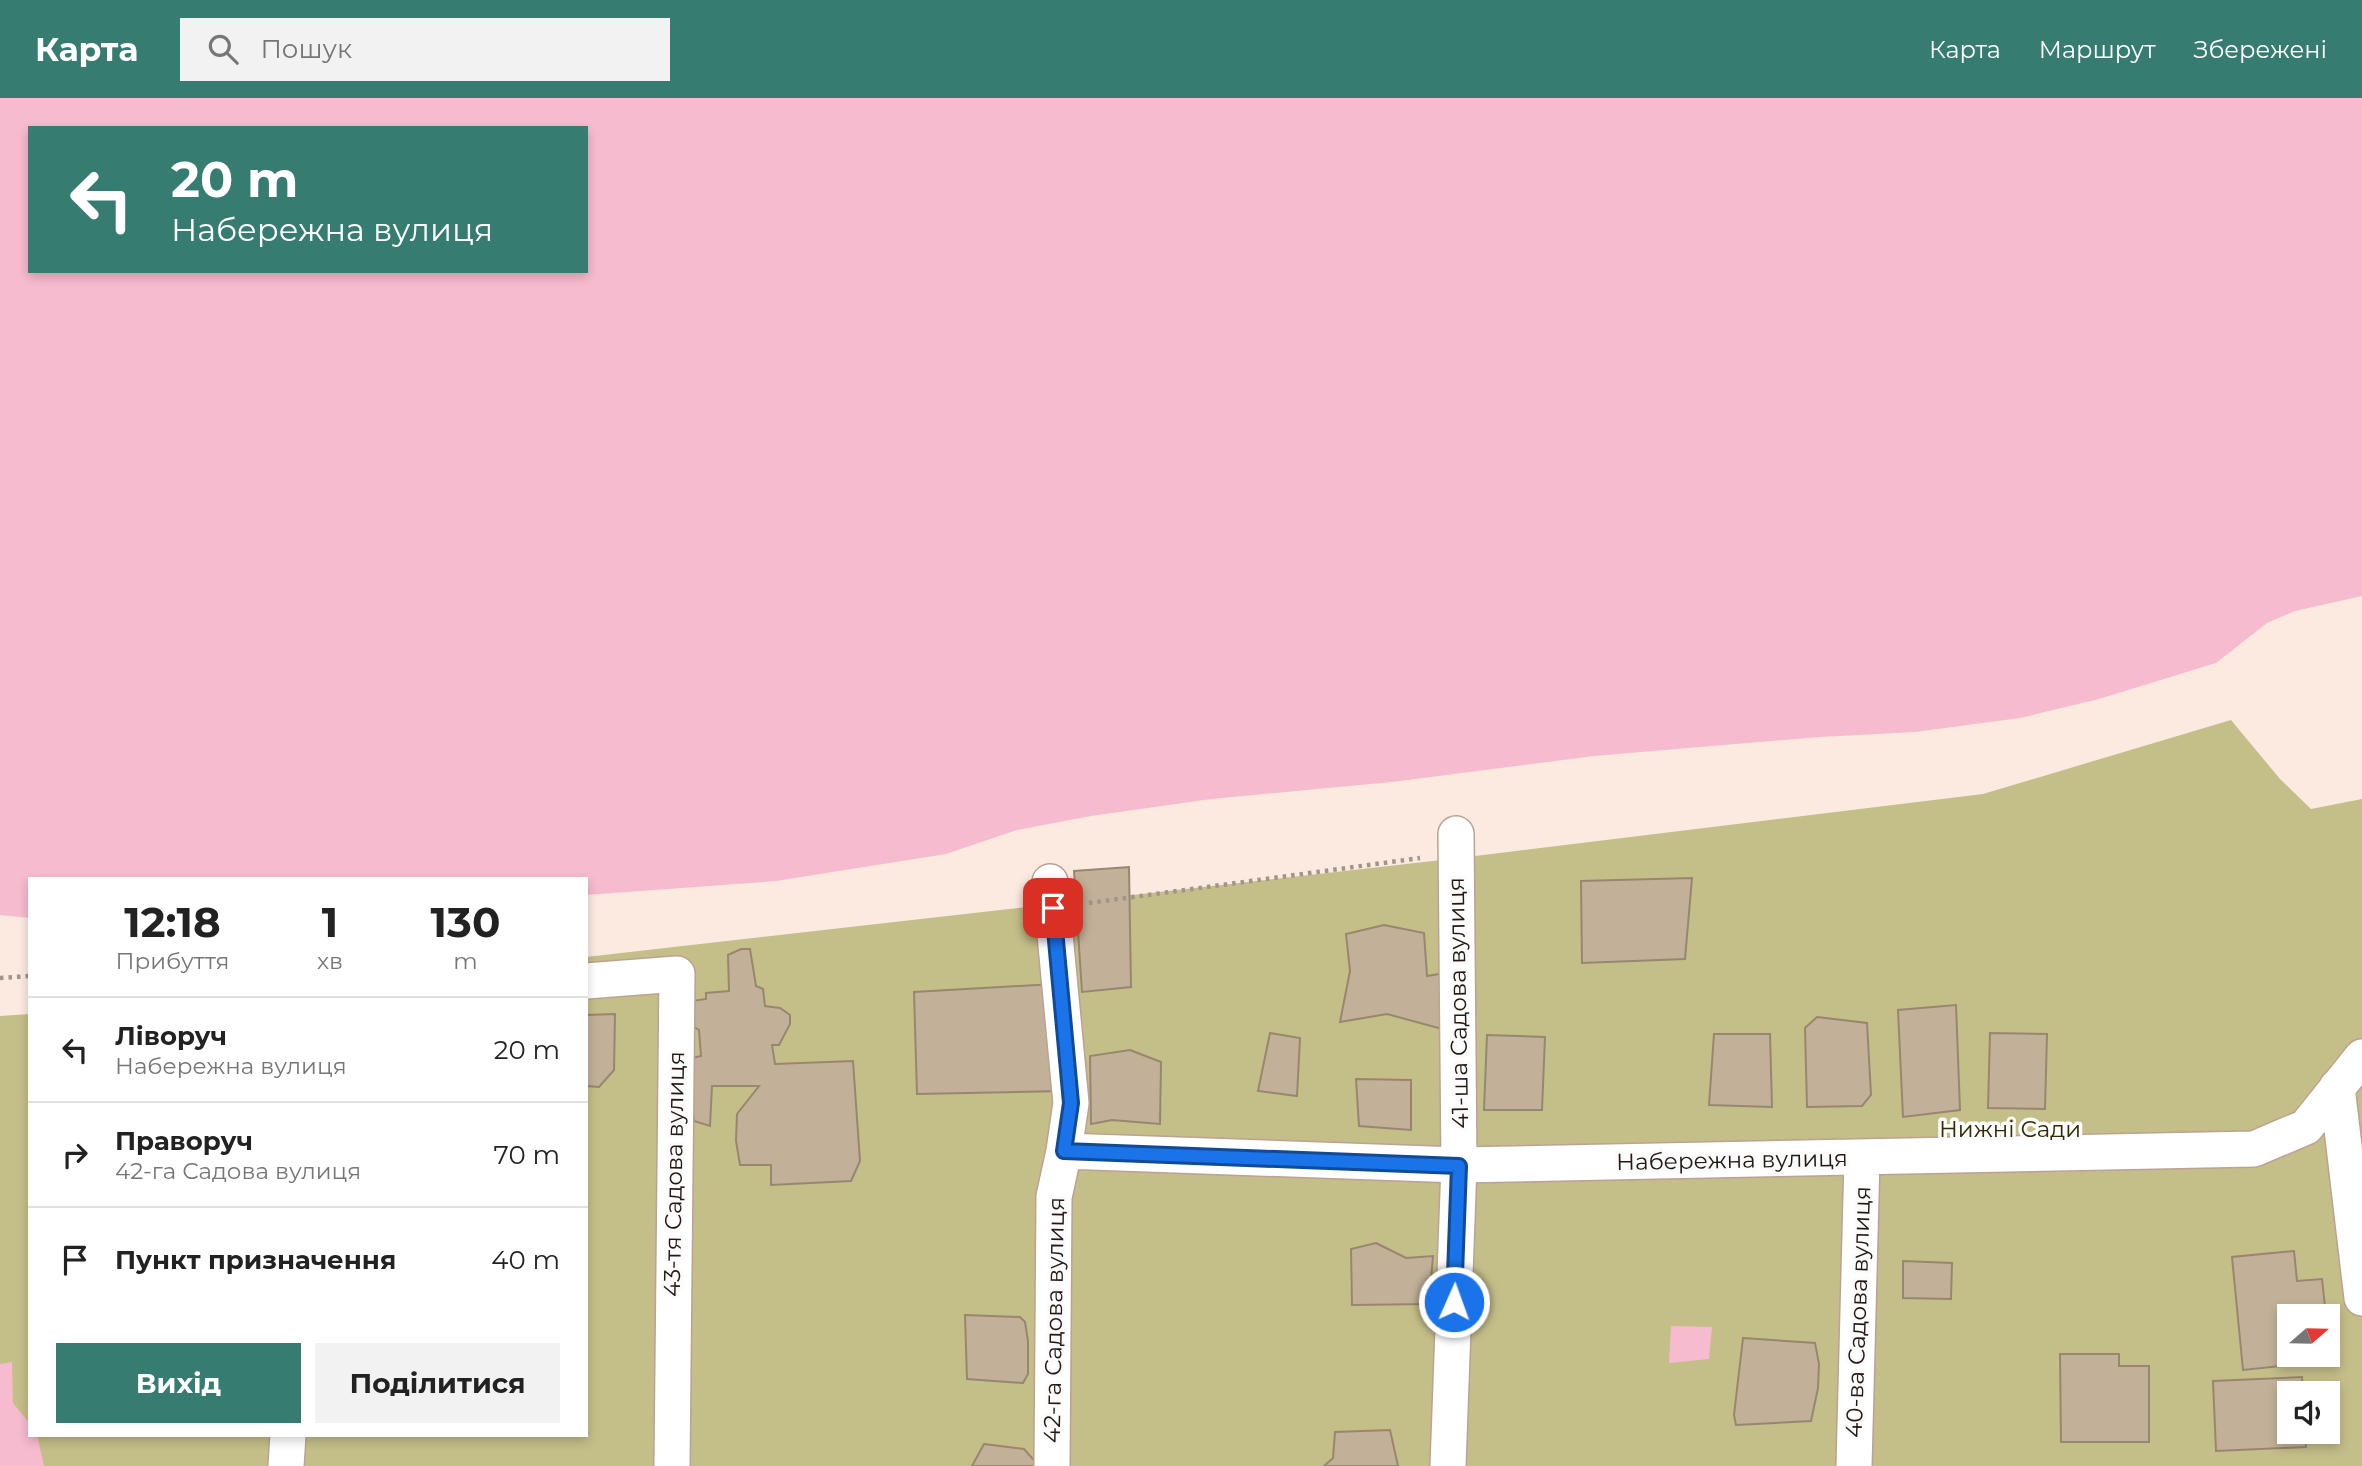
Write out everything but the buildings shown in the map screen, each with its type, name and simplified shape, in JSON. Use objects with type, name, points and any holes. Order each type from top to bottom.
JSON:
[{"type":"street","name":"41-ша Садова вулиця","points":[[1448,1466],[1459,1166],[1456,844]]},
{"type":"street","name":"42-га Садова вулиця","points":[[1051,895],[1071,1103],[1054,1196],[1052,1466]]},
{"type":"street","name":"43-тя Садова вулиця","points":[[588,981],[677,974],[672,1466]]},
{"type":"street","name":"Набережна вулиця","points":[[1064,1151],[1459,1166],[2254,1149],[2306,1127],[2362,1057]]},
{"type":"street","points":[[2337,1087],[2362,1298]]},
{"type":"street","name":"40-ва Садова вулиця","points":[[1854,1466],[1863,1158]]},
{"type":"street","points":[[286,1466],[288,1437]]},
{"type":"path","points":[[1051,895],[1456,844]]},
{"type":"path","points":[[0,978],[28,976]]},
{"type":"green space","name":"Нижні Сади","points":[[2231,720],[2280,779],[2311,809],[2362,799],[2362,1466],[0,1466],[0,1016],[28,1014],[28,1437],[588,1437],[588,957],[1459,858],[1983,794]]},
{"type":"shaded area","points":[[0,98],[2362,98],[2362,596],[2295,611],[2267,623],[2216,663],[2099,699],[2020,718],[1915,732],[1594,756],[1392,782],[1211,799],[1091,816],[1017,830],[946,854],[776,881],[588,895],[588,877],[28,877],[28,918],[0,915]]},
{"type":"shaded area","points":[[1671,1326],[1712,1327],[1709,1359],[1669,1363]]},
{"type":"shaded area","points":[[12,1362],[13,1403],[28,1422],[28,1437],[37,1437],[44,1466],[0,1466],[0,1364]]},
{"type":"route","points":[[1053,908],[1071,1103],[1064,1151],[1459,1166],[1454,1302]]}]
